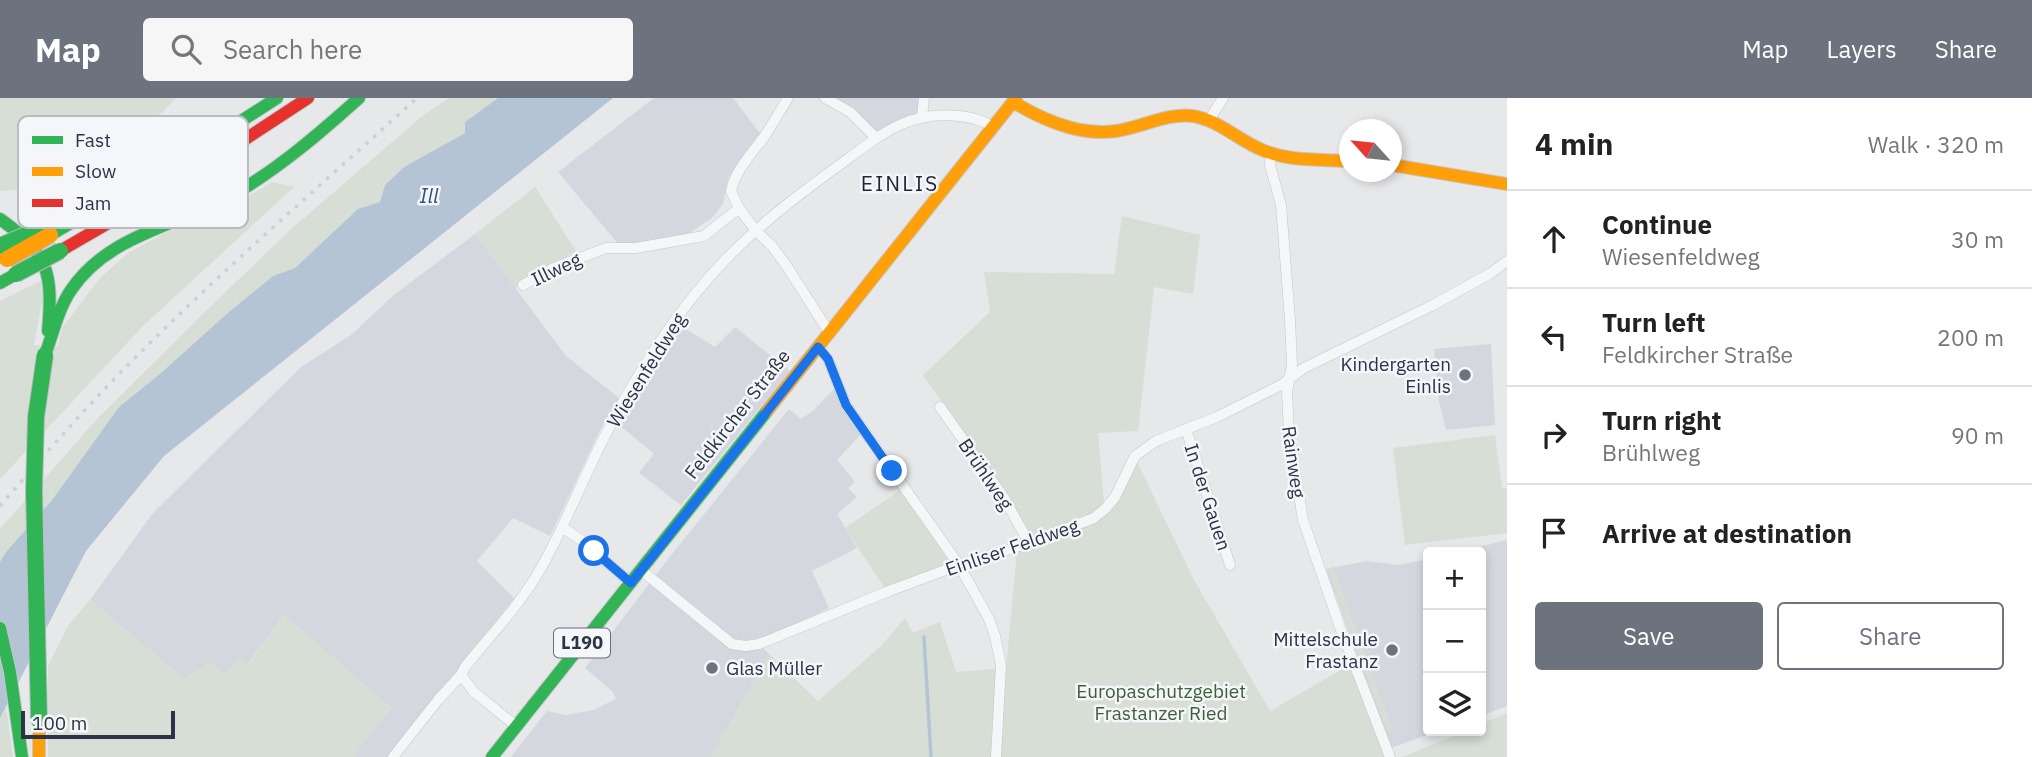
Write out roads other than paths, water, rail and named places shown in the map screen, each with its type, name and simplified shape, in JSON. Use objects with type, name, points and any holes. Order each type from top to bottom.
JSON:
[{"type":"main road","points":[[248,116],[277,98]]},
{"type":"main road","points":[[248,139],[308,98]]},
{"type":"main road","points":[[1015,100],[1027,111],[1063,125],[1090,131],[1118,131],[1179,116],[1209,120],[1271,153],[1339,160]]},
{"type":"main road","name":"Feldkircher Straße","points":[[492,757],[1015,100]]},
{"type":"main road","points":[[248,183],[318,135],[354,102]]},
{"type":"main road","points":[[1402,166],[1507,184]]},
{"type":"main road","points":[[0,219],[20,232],[40,252],[49,274],[51,294],[36,417],[34,491],[39,757]]},
{"type":"main road","points":[[2,256],[56,228]]},
{"type":"main road","points":[[0,283],[102,228]]},
{"type":"main road","points":[[45,355],[57,320],[71,292],[86,271],[112,250],[153,228]]},
{"type":"main road","points":[[0,629],[10,672],[22,757]]},
{"type":"street","points":[[788,98],[734,179],[731,191],[739,208],[786,265],[830,332]]},
{"type":"street","points":[[825,98],[850,112],[876,138]]},
{"type":"street","points":[[922,116],[924,98]]},
{"type":"street","points":[[1209,120],[1223,98]]},
{"type":"street","name":"Wiesenfeldweg","points":[[393,757],[461,676],[465,667],[536,575],[562,527],[608,428],[680,314],[705,283],[756,230],[876,138],[906,121],[922,116],[951,115],[972,117],[994,127]]},
{"type":"street","name":"Rainweg","points":[[1271,153],[1270,165],[1281,205],[1290,320],[1292,364],[1287,391],[1289,432],[1303,520],[1340,627],[1390,757]]},
{"type":"street","name":"Illweg","points":[[523,285],[554,268],[606,248],[636,248],[704,236],[739,208]]},
{"type":"street","name":"Einliser Feldweg","points":[[636,576],[732,644],[759,644],[959,565],[1029,543],[1094,518],[1115,497],[1135,456],[1156,441],[1228,412],[1281,385],[1304,368],[1433,305],[1491,273],[1507,261]]},
{"type":"street","points":[[818,347],[828,359],[846,405],[959,565],[989,619],[1001,665],[996,757]]},
{"type":"street","name":"Brühlweg","points":[[940,407],[1004,498],[1029,543]]},
{"type":"street","name":"In der Gauen","points":[[1186,429],[1230,565]]},
{"type":"street","points":[[562,527],[636,576]]},
{"type":"street","points":[[461,676],[474,692],[516,726]]},
{"type":"water","name":"Ill","points":[[498,98],[613,98],[164,456],[86,551],[0,718],[0,562],[52,500],[119,407],[273,276],[295,268],[358,209],[380,202],[385,185],[404,167],[465,133],[465,122]]},
{"type":"waterway","points":[[924,637],[931,757]]},
{"type":"railway","points":[[0,506],[90,405],[157,336],[417,98]]},
{"type":"place","name":"Kindergarten Einlis","points":[[1465,375]]},
{"type":"place","name":"Mittelschule Frastanz","points":[[1392,650]]},
{"type":"place","name":"Glas Müller","points":[[712,668]]},
{"type":"district","name":"EINLIS","points":[[900,184]]},
{"type":"park label","name":"Europaschutzgebiet Frastanzer Ried","points":[[1161,702]]}]
